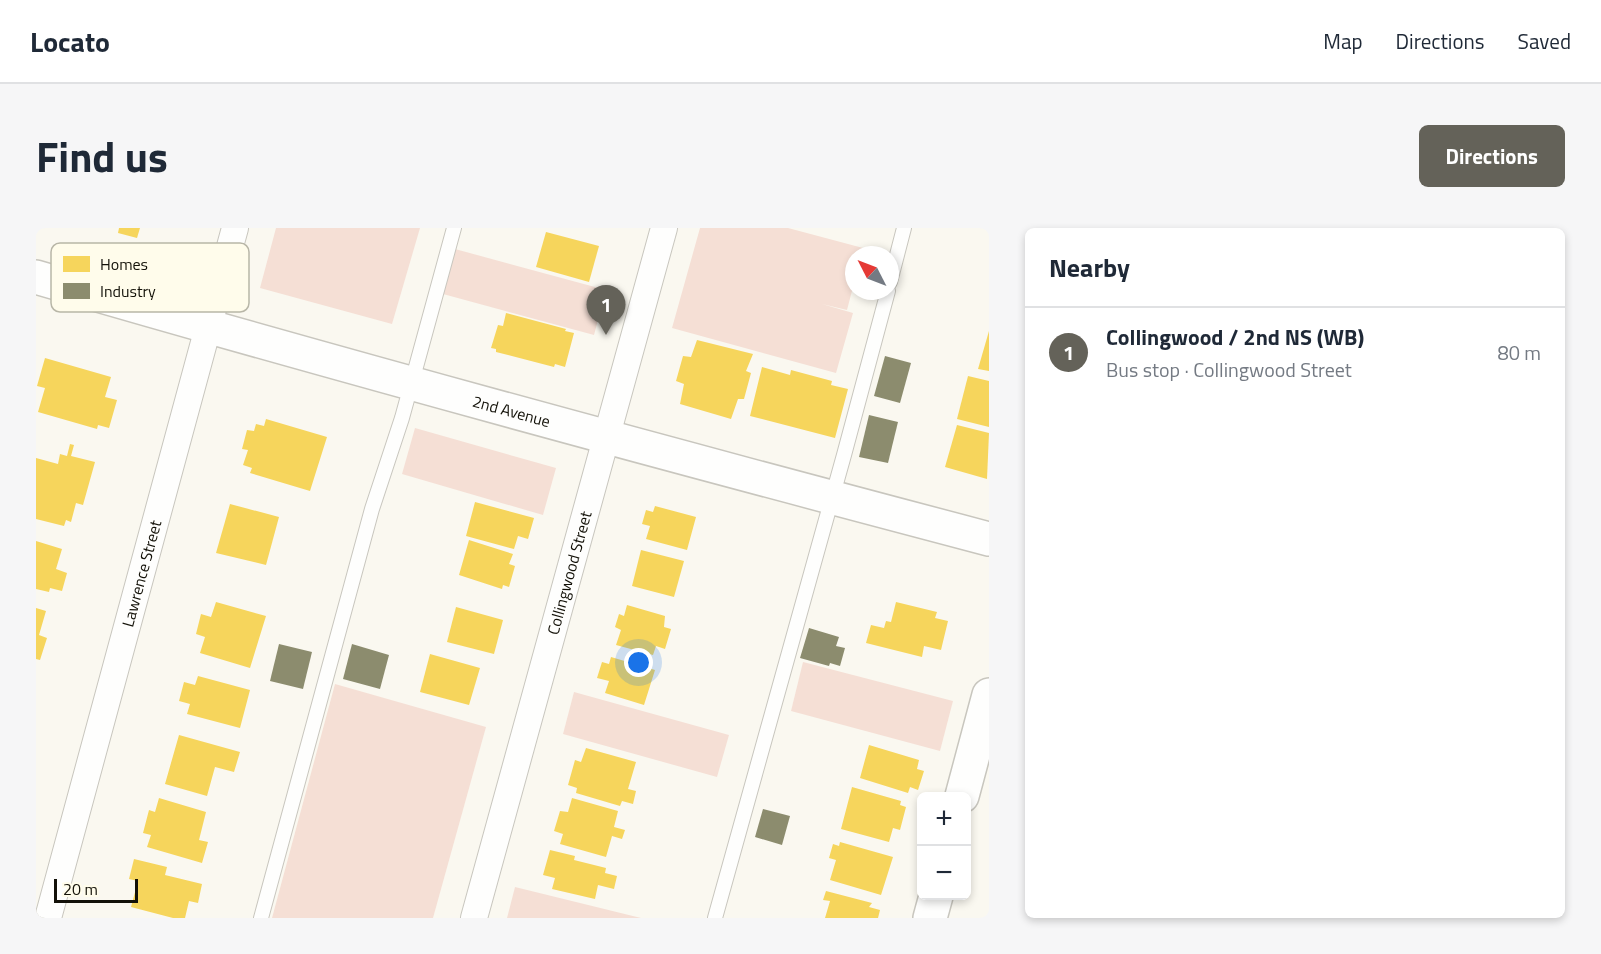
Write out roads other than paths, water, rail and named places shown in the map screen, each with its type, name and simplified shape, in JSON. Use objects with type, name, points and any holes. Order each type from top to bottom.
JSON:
[{"type":"street","name":"Lawrence Street","points":[[231,243],[235,228]]},
{"type":"street","name":"Collingwood Street","points":[[474,918],[664,228]]},
{"type":"street","name":"2nd Avenue","points":[[36,277],[51,281]]},
{"type":"street","name":"2nd Avenue","points":[[156,312],[606,437],[989,539]]},
{"type":"street","name":"Lawrence Street","points":[[48,918],[211,312]]},
{"type":"street","points":[[963,792],[989,695]]},
{"type":"street","points":[[930,918],[935,900]]},
{"type":"lane","points":[[261,918],[372,509],[402,418],[454,228]]},
{"type":"lane","points":[[899,247],[904,228]]},
{"type":"lane","points":[[715,918],[886,300]]},
{"type":"place","name":"Collingwood / 2nd NS (WB)","points":[[606,335]]}]
